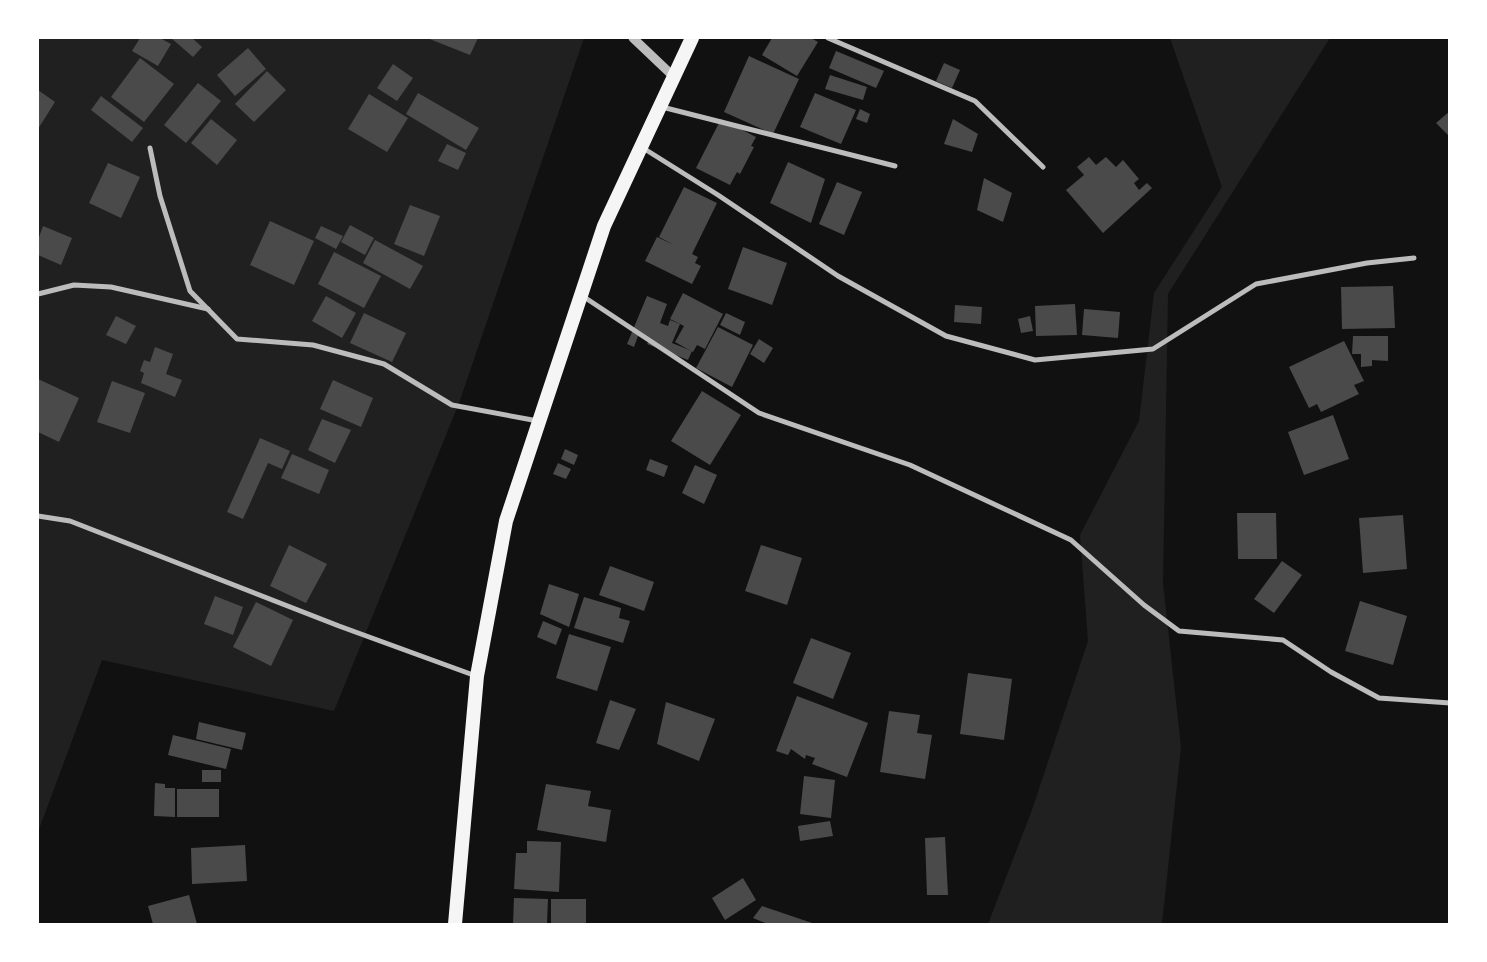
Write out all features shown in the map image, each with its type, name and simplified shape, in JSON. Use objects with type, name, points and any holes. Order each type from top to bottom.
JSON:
[{"type":"highway","points":[[455,924],[477,676],[506,521],[604,226],[692,38]]},
{"type":"street","points":[[633,38],[673,76]]},
{"type":"street","points":[[828,38],[975,101],[1043,167]]},
{"type":"street","points":[[659,106],[895,166]]},
{"type":"street","points":[[640,147],[718,195],[838,276],[946,336],[1034,360],[1153,349],[1256,284],[1367,263],[1414,258]]},
{"type":"street","points":[[150,148],[160,196],[190,291],[237,339],[312,345],[384,364],[452,404],[539,422]]},
{"type":"street","points":[[38,294],[74,285],[111,287],[208,309]]},
{"type":"street","points":[[581,295],[759,413],[910,465],[1071,540],[1144,606],[1179,631],[1284,640],[1331,672],[1379,698],[1450,702]]},
{"type":"street","points":[[38,516],[70,521],[339,626],[477,676]]},
{"type":"shaded area","points":[[38,38],[584,38],[459,403],[334,711],[102,660],[38,832]]},
{"type":"shaded area","points":[[1170,38],[1330,38],[1168,294],[1163,583],[1181,747],[1162,924],[988,924],[1032,810],[1088,641],[1080,535],[1139,421],[1154,293],[1222,187]]},
{"type":"building","points":[[140,38],[160,38],[171,44],[158,66],[132,51]]},
{"type":"building","points":[[171,38],[192,38],[202,47],[193,57]]},
{"type":"building","points":[[427,38],[478,38],[470,55]]},
{"type":"building","points":[[772,38],[811,38],[818,42],[797,76],[762,55]]},
{"type":"building","points":[[248,48],[266,69],[235,96],[217,75]]},
{"type":"building","points":[[836,51],[884,71],[876,88],[829,68]]},
{"type":"building","points":[[749,56],[799,79],[773,134],[724,112]]},
{"type":"building","points":[[140,58],[174,84],[144,122],[111,97]]},
{"type":"building","points":[[944,63],[960,70],[952,88],[936,81]]},
{"type":"building","points":[[393,64],[413,78],[397,101],[377,88]]},
{"type":"building","points":[[267,71],[286,90],[254,122],[235,104]]},
{"type":"building","points":[[830,75],[867,87],[863,100],[825,89]]},
{"type":"building","points":[[198,83],[221,101],[186,143],[164,125]]},
{"type":"building","points":[[38,90],[55,102],[38,129]]},
{"type":"building","points":[[418,93],[479,128],[466,150],[406,114]]},
{"type":"building","points":[[815,93],[856,110],[841,144],[800,127]]},
{"type":"building","points":[[369,94],[408,118],[387,152],[348,129]]},
{"type":"building","points":[[101,96],[143,128],[132,142],[91,110]]},
{"type":"building","points":[[860,109],[870,114],[867,123],[856,119]]},
{"type":"building","points":[[1450,111],[1450,137],[1436,123]]},
{"type":"building","points":[[211,119],[237,140],[217,165],[191,143]]},
{"type":"building","points":[[721,119],[756,137],[751,146],[754,147],[740,174],[737,172],[730,185],[696,168]]},
{"type":"building","points":[[953,119],[978,134],[972,152],[944,144]]},
{"type":"building","points":[[447,144],[466,153],[458,170],[438,161]]},
{"type":"building","points":[[1089,157],[1096,165],[1106,157],[1116,167],[1123,160],[1139,179],[1134,183],[1139,190],[1147,183],[1152,188],[1103,233],[1066,190],[1084,175],[1077,167]]},
{"type":"building","points":[[788,162],[825,179],[811,223],[770,203]]},
{"type":"building","points":[[108,163],[140,177],[121,218],[89,203]]},
{"type":"building","points":[[984,178],[1012,193],[1003,222],[977,210]]},
{"type":"building","points":[[837,182],[862,192],[844,235],[819,224]]},
{"type":"building","points":[[684,187],[717,203],[692,254],[698,257],[695,263],[701,266],[692,284],[645,261],[657,237],[674,245],[659,237]]},
{"type":"building","points":[[410,205],[440,216],[424,256],[394,244]]},
{"type":"building","points":[[270,221],[314,241],[294,285],[250,265]]},
{"type":"building","points":[[350,225],[374,238],[365,255],[341,242]]},
{"type":"building","points":[[43,226],[72,238],[61,265],[38,255],[38,240]]},
{"type":"building","points":[[321,226],[343,236],[336,249],[315,238]]},
{"type":"building","points":[[375,240],[423,266],[410,289],[363,263]]},
{"type":"building","points":[[743,247],[787,263],[772,305],[728,289]]},
{"type":"building","points":[[334,252],[381,276],[364,308],[318,284]]},
{"type":"building","points":[[1393,286],[1395,328],[1342,329],[1341,287]]},
{"type":"building","points":[[683,293],[723,314],[705,349],[697,345],[693,352],[675,342],[684,326],[670,319]]},
{"type":"building","points":[[326,296],[356,313],[342,338],[312,321]]},
{"type":"building","points":[[647,296],[667,304],[660,323],[668,326],[670,320],[680,324],[672,343],[692,351],[688,360],[647,344],[649,341],[638,336],[634,347],[627,344]]},
{"type":"building","points":[[1075,304],[1077,335],[1036,336],[1035,306]]},
{"type":"building","points":[[955,305],[982,307],[981,324],[954,322]]},
{"type":"building","points":[[1084,309],[1120,312],[1118,338],[1082,335]]},
{"type":"building","points":[[364,313],[406,333],[392,362],[350,343]]},
{"type":"building","points":[[726,313],[745,322],[740,335],[720,325]]},
{"type":"building","points":[[116,316],[136,326],[126,344],[106,335]]},
{"type":"building","points":[[1030,316],[1033,331],[1021,333],[1018,319]]},
{"type":"building","points":[[718,327],[753,345],[732,387],[696,368]]},
{"type":"building","points":[[1353,336],[1388,336],[1388,361],[1372,360],[1372,366],[1361,367],[1361,354],[1352,354]]},
{"type":"building","points":[[759,339],[773,348],[764,363],[750,354]]},
{"type":"building","points":[[1344,341],[1364,381],[1354,385],[1359,394],[1321,412],[1317,404],[1309,408],[1289,367]]},
{"type":"building","points":[[155,347],[173,354],[166,374],[182,380],[175,397],[141,383],[144,373],[140,371],[144,360],[150,362]]},
{"type":"building","points":[[38,379],[79,398],[59,442],[38,432]]},
{"type":"building","points":[[333,380],[373,398],[361,427],[320,409]]},
{"type":"building","points":[[112,381],[145,393],[130,433],[97,422]]},
{"type":"building","points":[[702,391],[741,415],[710,465],[671,441]]},
{"type":"building","points":[[1333,415],[1349,459],[1304,475],[1288,432]]},
{"type":"building","points":[[322,419],[351,430],[335,463],[308,450]]},
{"type":"building","points":[[260,438],[290,451],[282,469],[268,463],[243,519],[227,512]]},
{"type":"building","points":[[565,449],[578,455],[574,465],[561,459]]},
{"type":"building","points":[[292,454],[329,470],[319,494],[281,478]]},
{"type":"building","points":[[650,459],[668,466],[664,477],[646,470]]},
{"type":"building","points":[[558,463],[571,469],[566,479],[553,474]]},
{"type":"building","points":[[695,465],[717,475],[704,504],[682,493]]},
{"type":"building","points":[[1237,513],[1276,513],[1277,559],[1238,559]]},
{"type":"building","points":[[1403,515],[1407,569],[1363,573],[1359,518]]},
{"type":"building","points":[[289,545],[327,564],[306,603],[270,586]]},
{"type":"building","points":[[761,545],[802,558],[787,605],[745,591]]},
{"type":"building","points":[[1282,561],[1302,575],[1274,613],[1254,599]]},
{"type":"building","points":[[610,566],[654,582],[644,611],[599,595]]},
{"type":"building","points":[[549,584],[579,594],[569,627],[540,614]]},
{"type":"building","points":[[215,596],[243,607],[233,635],[204,624]]},
{"type":"building","points":[[584,597],[621,608],[619,618],[630,621],[623,643],[574,628]]},
{"type":"building","points":[[1360,601],[1407,616],[1393,665],[1345,651]]},
{"type":"building","points":[[256,602],[293,620],[271,666],[233,647]]},
{"type":"building","points":[[543,621],[562,629],[556,645],[537,637]]},
{"type":"building","points":[[569,634],[611,647],[597,691],[556,678]]},
{"type":"building","points":[[811,638],[851,653],[833,699],[793,683]]},
{"type":"building","points":[[968,673],[1012,679],[1004,740],[960,734]]},
{"type":"building","points":[[797,696],[868,723],[847,777],[812,764],[815,758],[806,755],[805,759],[791,749],[788,755],[776,751]]},
{"type":"building","points":[[610,700],[636,709],[619,750],[596,743]]},
{"type":"building","points":[[666,702],[715,719],[699,761],[657,744]]},
{"type":"building","points":[[889,711],[920,715],[917,733],[932,735],[925,779],[880,772]]},
{"type":"building","points":[[199,722],[246,733],[242,750],[196,739]]},
{"type":"building","points":[[173,735],[231,749],[226,769],[168,755]]},
{"type":"building","points":[[202,770],[221,770],[221,782],[202,782]]},
{"type":"building","points":[[804,776],[835,780],[831,818],[800,814]]},
{"type":"building","points":[[155,783],[165,784],[165,788],[175,788],[175,817],[154,816]]},
{"type":"building","points":[[546,784],[591,791],[588,806],[611,810],[606,842],[537,830]]},
{"type":"building","points":[[177,789],[219,789],[219,817],[177,817]]},
{"type":"building","points":[[830,821],[833,836],[800,841],[798,826]]},
{"type":"building","points":[[945,837],[948,895],[927,895],[925,838]]},
{"type":"building","points":[[527,841],[561,842],[559,892],[514,889],[516,853],[527,853]]},
{"type":"building","points":[[245,845],[247,881],[192,884],[191,848]]},
{"type":"building","points":[[743,878],[756,900],[725,920],[712,898]]},
{"type":"building","points":[[189,895],[197,924],[153,924],[148,906]]},
{"type":"building","points":[[514,898],[548,899],[547,924],[513,924]]},
{"type":"building","points":[[551,899],[586,899],[586,924],[551,924]]},
{"type":"building","points":[[762,906],[815,924],[768,924],[753,918]]}]
